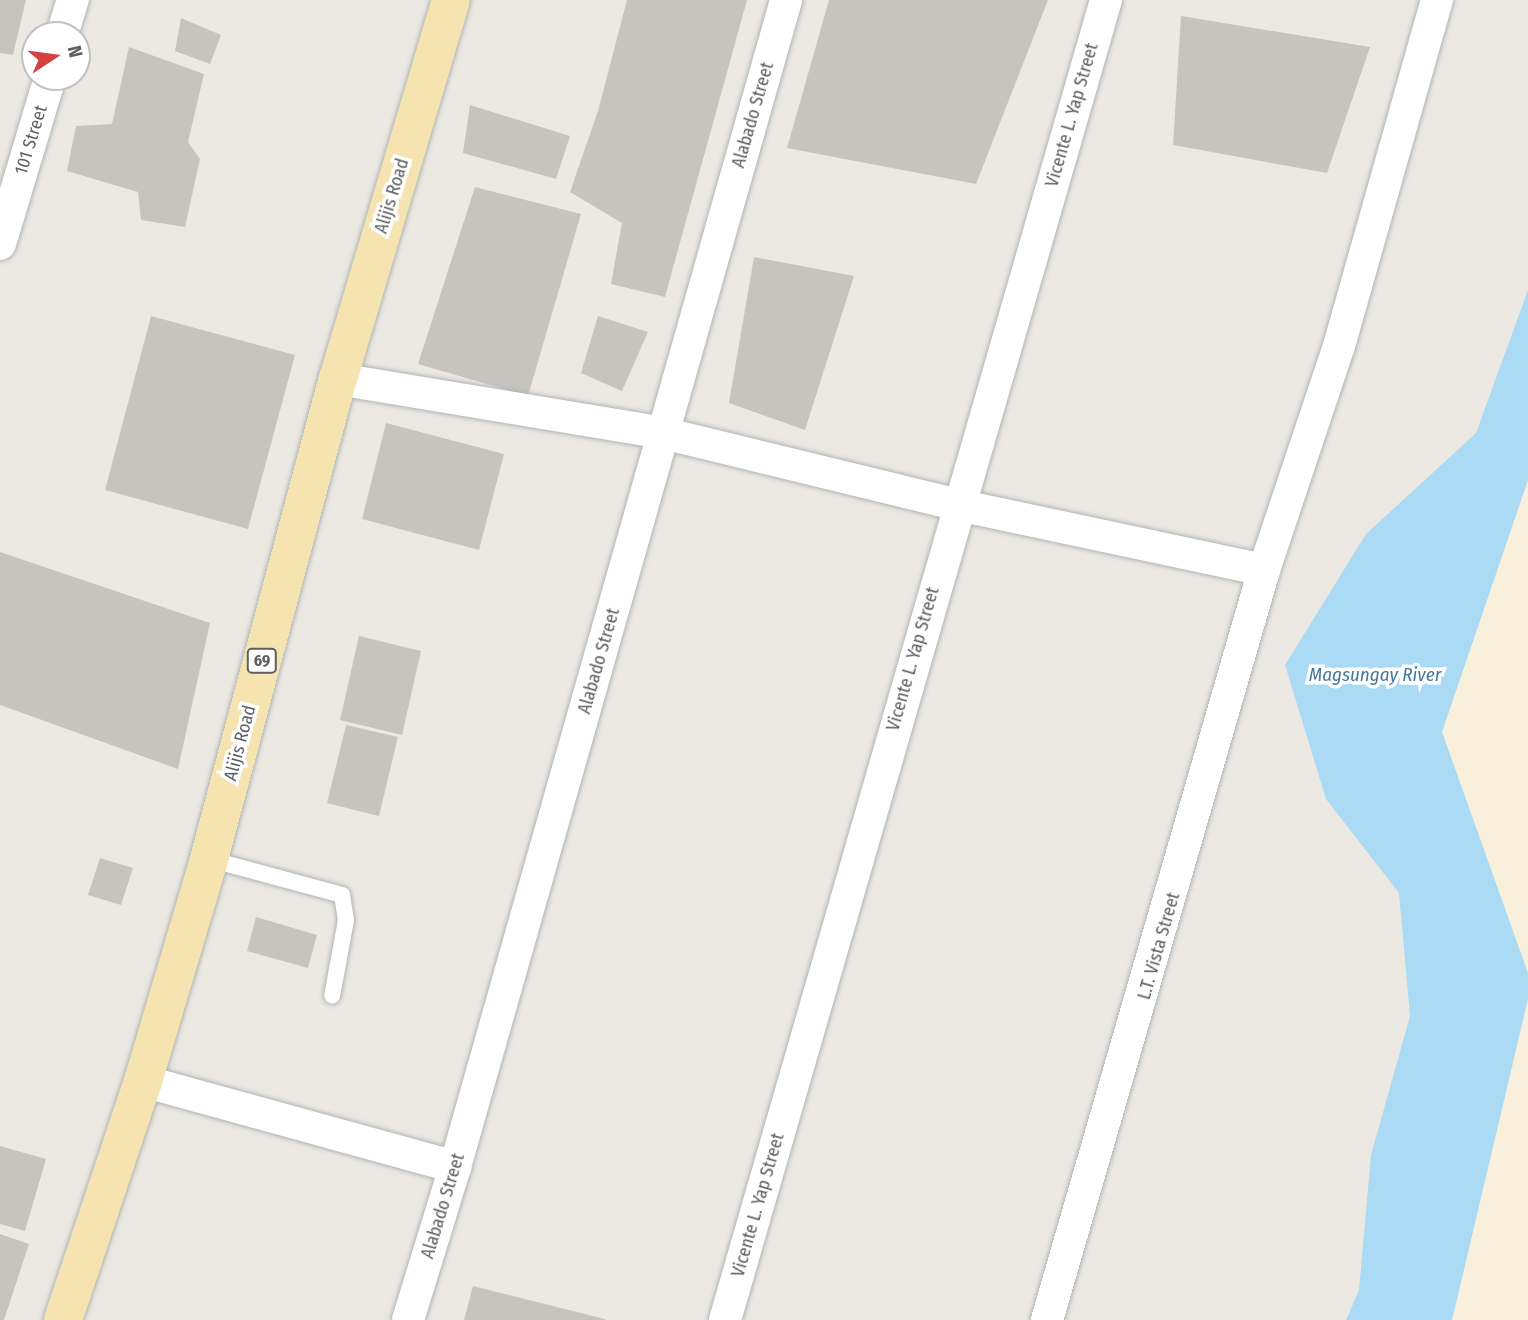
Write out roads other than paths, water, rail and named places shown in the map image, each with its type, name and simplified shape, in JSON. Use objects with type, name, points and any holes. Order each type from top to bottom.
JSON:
[{"type":"main road","name":"Alijis Road","points":[[63,1320],[143,1081],[209,859],[338,379],[451,0]]},
{"type":"street","points":[[66,21],[73,0]]},
{"type":"street","name":"Alabado Street","points":[[408,1320],[456,1167],[786,0]]},
{"type":"street","name":"Vicente L. Yap Street","points":[[724,1320],[1106,0]]},
{"type":"street","name":"L.T. Vista Street","points":[[1047,1320],[1152,971],[1264,570],[1339,346],[1437,0]]},
{"type":"street","name":"101 Street","points":[[0,244],[46,91]]},
{"type":"street","points":[[338,379],[663,433],[958,505],[1264,570]]},
{"type":"street","points":[[143,1081],[456,1167]]},
{"type":"lane","points":[[209,859],[342,895],[346,920],[332,996]]},
{"type":"water","name":"Magsungay River","points":[[1528,290],[1528,480],[1442,732],[1528,973],[1528,999],[1452,1320],[1346,1320],[1359,1290],[1371,1155],[1410,1016],[1399,893],[1326,799],[1285,665],[1366,534],[1476,433]]}]
